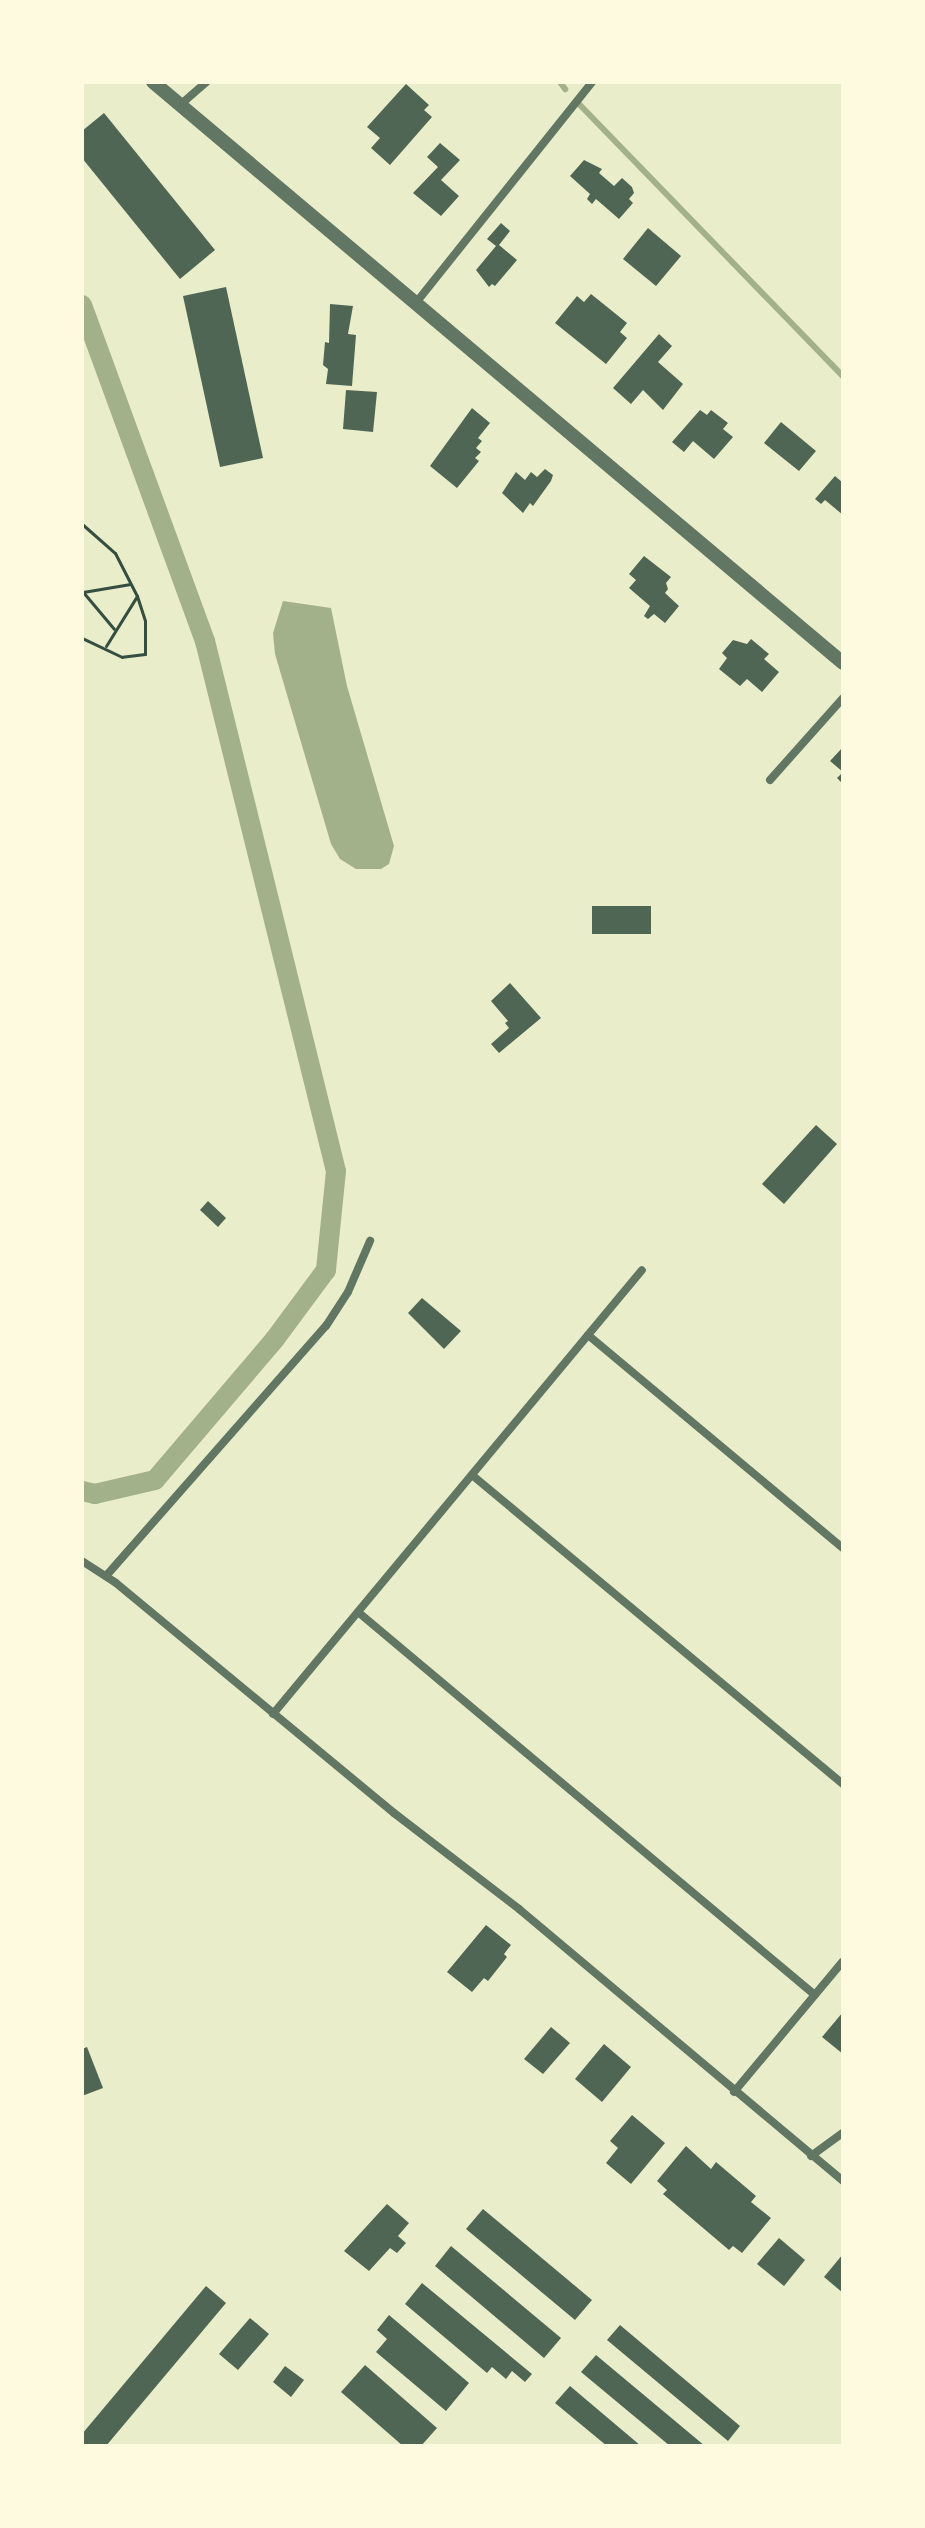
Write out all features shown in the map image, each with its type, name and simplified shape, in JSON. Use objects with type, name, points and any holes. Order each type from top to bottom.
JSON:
[{"type":"street","points":[[153,82],[843,663]]},
{"type":"street","points":[[180,105],[206,82]]},
{"type":"street","points":[[415,304],[592,82]]},
{"type":"street","points":[[770,780],[843,698]]},
{"type":"street","points":[[106,1576],[326,1326],[348,1292],[370,1241]]},
{"type":"street","points":[[273,1714],[642,1270]]},
{"type":"street","points":[[588,1335],[843,1548]]},
{"type":"street","points":[[472,1475],[843,1784]]},
{"type":"street","points":[[82,1561],[106,1576],[273,1714],[519,1909],[843,2181]]},
{"type":"street","points":[[358,1612],[815,1995]]},
{"type":"street","points":[[734,2092],[843,1961]]},
{"type":"street","points":[[811,2156],[843,2133]]},
{"type":"path","points":[[82,524],[115,553],[137,596],[145,621],[145,654],[122,657],[106,646],[82,638]]},
{"type":"path","points":[[82,592],[131,584]]},
{"type":"path","points":[[82,592],[114,629]]},
{"type":"path","points":[[106,646],[137,596]]},
{"type":"shaded area","points":[[283,601],[331,608],[347,686],[394,846],[389,864],[381,869],[356,869],[340,859],[331,844],[275,654],[273,633]]},
{"type":"building","points":[[406,84],[429,105],[424,110],[432,117],[390,165],[371,148],[380,138],[367,127]]},
{"type":"building","points":[[104,113],[215,250],[180,279],[82,158],[82,131]]},
{"type":"building","points":[[440,143],[460,160],[441,180],[459,196],[441,216],[413,193],[438,167],[427,157]]},
{"type":"building","points":[[584,160],[602,169],[599,173],[614,186],[622,178],[632,187],[634,193],[629,199],[633,203],[619,219],[596,199],[592,204],[587,199],[590,194],[570,176]]},
{"type":"building","points":[[501,223],[510,231],[499,245],[517,260],[495,286],[492,284],[489,287],[476,270],[496,246],[487,239]]},
{"type":"building","points":[[648,228],[681,256],[656,286],[623,259]]},
{"type":"building","points":[[226,287],[263,458],[220,467],[183,296]]},
{"type":"building","points":[[591,294],[627,323],[620,332],[627,338],[606,364],[555,323],[577,296],[584,302]]},
{"type":"building","points":[[330,304],[353,306],[348,334],[356,335],[352,386],[326,384],[328,369],[323,365],[325,342],[329,343]]},
{"type":"building","points":[[659,334],[672,346],[658,362],[683,384],[663,410],[643,390],[631,404],[613,388]]},
{"type":"building","points":[[346,390],[377,392],[373,432],[343,429]]},
{"type":"building","points":[[472,408],[490,423],[478,438],[482,441],[476,448],[481,452],[475,458],[479,461],[457,488],[430,466]]},
{"type":"building","points":[[700,410],[707,415],[711,410],[728,423],[723,429],[733,437],[714,459],[693,441],[684,452],[672,442]]},
{"type":"building","points":[[781,422],[816,451],[799,471],[764,443]]},
{"type":"building","points":[[545,469],[553,475],[551,481],[533,506],[530,503],[523,513],[502,493],[516,472],[525,480],[531,472],[537,477]]},
{"type":"building","points":[[835,476],[843,483],[843,515],[825,500],[821,504],[815,499]]},
{"type":"building","points":[[644,556],[671,577],[666,583],[668,589],[665,593],[679,606],[665,623],[654,614],[648,619],[644,616],[650,606],[629,588],[636,580],[629,574]]},
{"type":"building","points":[[751,639],[769,654],[764,659],[779,672],[762,692],[747,679],[740,686],[719,669],[727,658],[722,653],[733,640],[747,644]]},
{"type":"building","points":[[843,747],[843,772],[830,761]]},
{"type":"building","points":[[592,906],[651,906],[651,934],[592,934]]},
{"type":"building","points":[[510,983],[541,1018],[499,1053],[491,1044],[509,1028],[505,1023],[508,1021],[491,1001]]},
{"type":"building","points":[[816,1125],[837,1144],[784,1204],[762,1184]]},
{"type":"building","points":[[208,1201],[226,1218],[218,1227],[200,1210]]},
{"type":"building","points":[[422,1298],[461,1331],[444,1349],[408,1313]]},
{"type":"building","points":[[486,1925],[511,1945],[504,1954],[507,1957],[488,1981],[484,1978],[472,1992],[447,1972]]},
{"type":"building","points":[[843,2012],[843,2054],[822,2037]]},
{"type":"building","points":[[551,2027],[570,2043],[543,2074],[524,2059]]},
{"type":"building","points":[[604,2044],[631,2067],[602,2102],[575,2079]]},
{"type":"building","points":[[87,2047],[103,2088],[82,2096],[82,2049]]},
{"type":"building","points":[[632,2115],[665,2143],[631,2184],[606,2163],[618,2148],[610,2141]]},
{"type":"building","points":[[686,2146],[711,2169],[716,2162],[756,2196],[751,2202],[771,2218],[742,2253],[733,2246],[729,2250],[663,2194],[667,2190],[657,2181]]},
{"type":"building","points":[[387,2204],[409,2223],[398,2236],[406,2243],[397,2253],[390,2248],[369,2271],[344,2251]]},
{"type":"building","points":[[483,2209],[592,2300],[575,2320],[466,2229]]},
{"type":"building","points":[[779,2238],[805,2260],[784,2286],[757,2264]]},
{"type":"building","points":[[451,2246],[561,2338],[544,2358],[435,2266]]},
{"type":"building","points":[[843,2254],[843,2293],[824,2277]]},
{"type":"building","points":[[422,2283],[532,2374],[525,2382],[512,2371],[506,2379],[492,2367],[487,2373],[405,2304]]},
{"type":"building","points":[[206,2286],[226,2303],[106,2446],[82,2446],[82,2434]]},
{"type":"building","points":[[389,2315],[469,2383],[446,2411],[376,2352],[387,2339],[377,2330]]},
{"type":"building","points":[[250,2318],[269,2334],[238,2370],[219,2354]]},
{"type":"building","points":[[620,2325],[740,2426],[728,2441],[607,2340]]},
{"type":"building","points":[[596,2355],[705,2446],[670,2446],[581,2372]]},
{"type":"building","points":[[365,2365],[437,2428],[421,2446],[403,2446],[341,2392]]},
{"type":"building","points":[[285,2366],[304,2380],[291,2397],[273,2382]]},
{"type":"building","points":[[570,2386],[641,2446],[607,2446],[555,2403]]},
{"type":"waterway","points":[[560,82],[565,89]]},
{"type":"waterway","points":[[580,105],[843,376]]},
{"type":"waterway","points":[[82,305],[205,641],[336,1171],[326,1270],[275,1339],[155,1480],[95,1494],[82,1491]]}]
